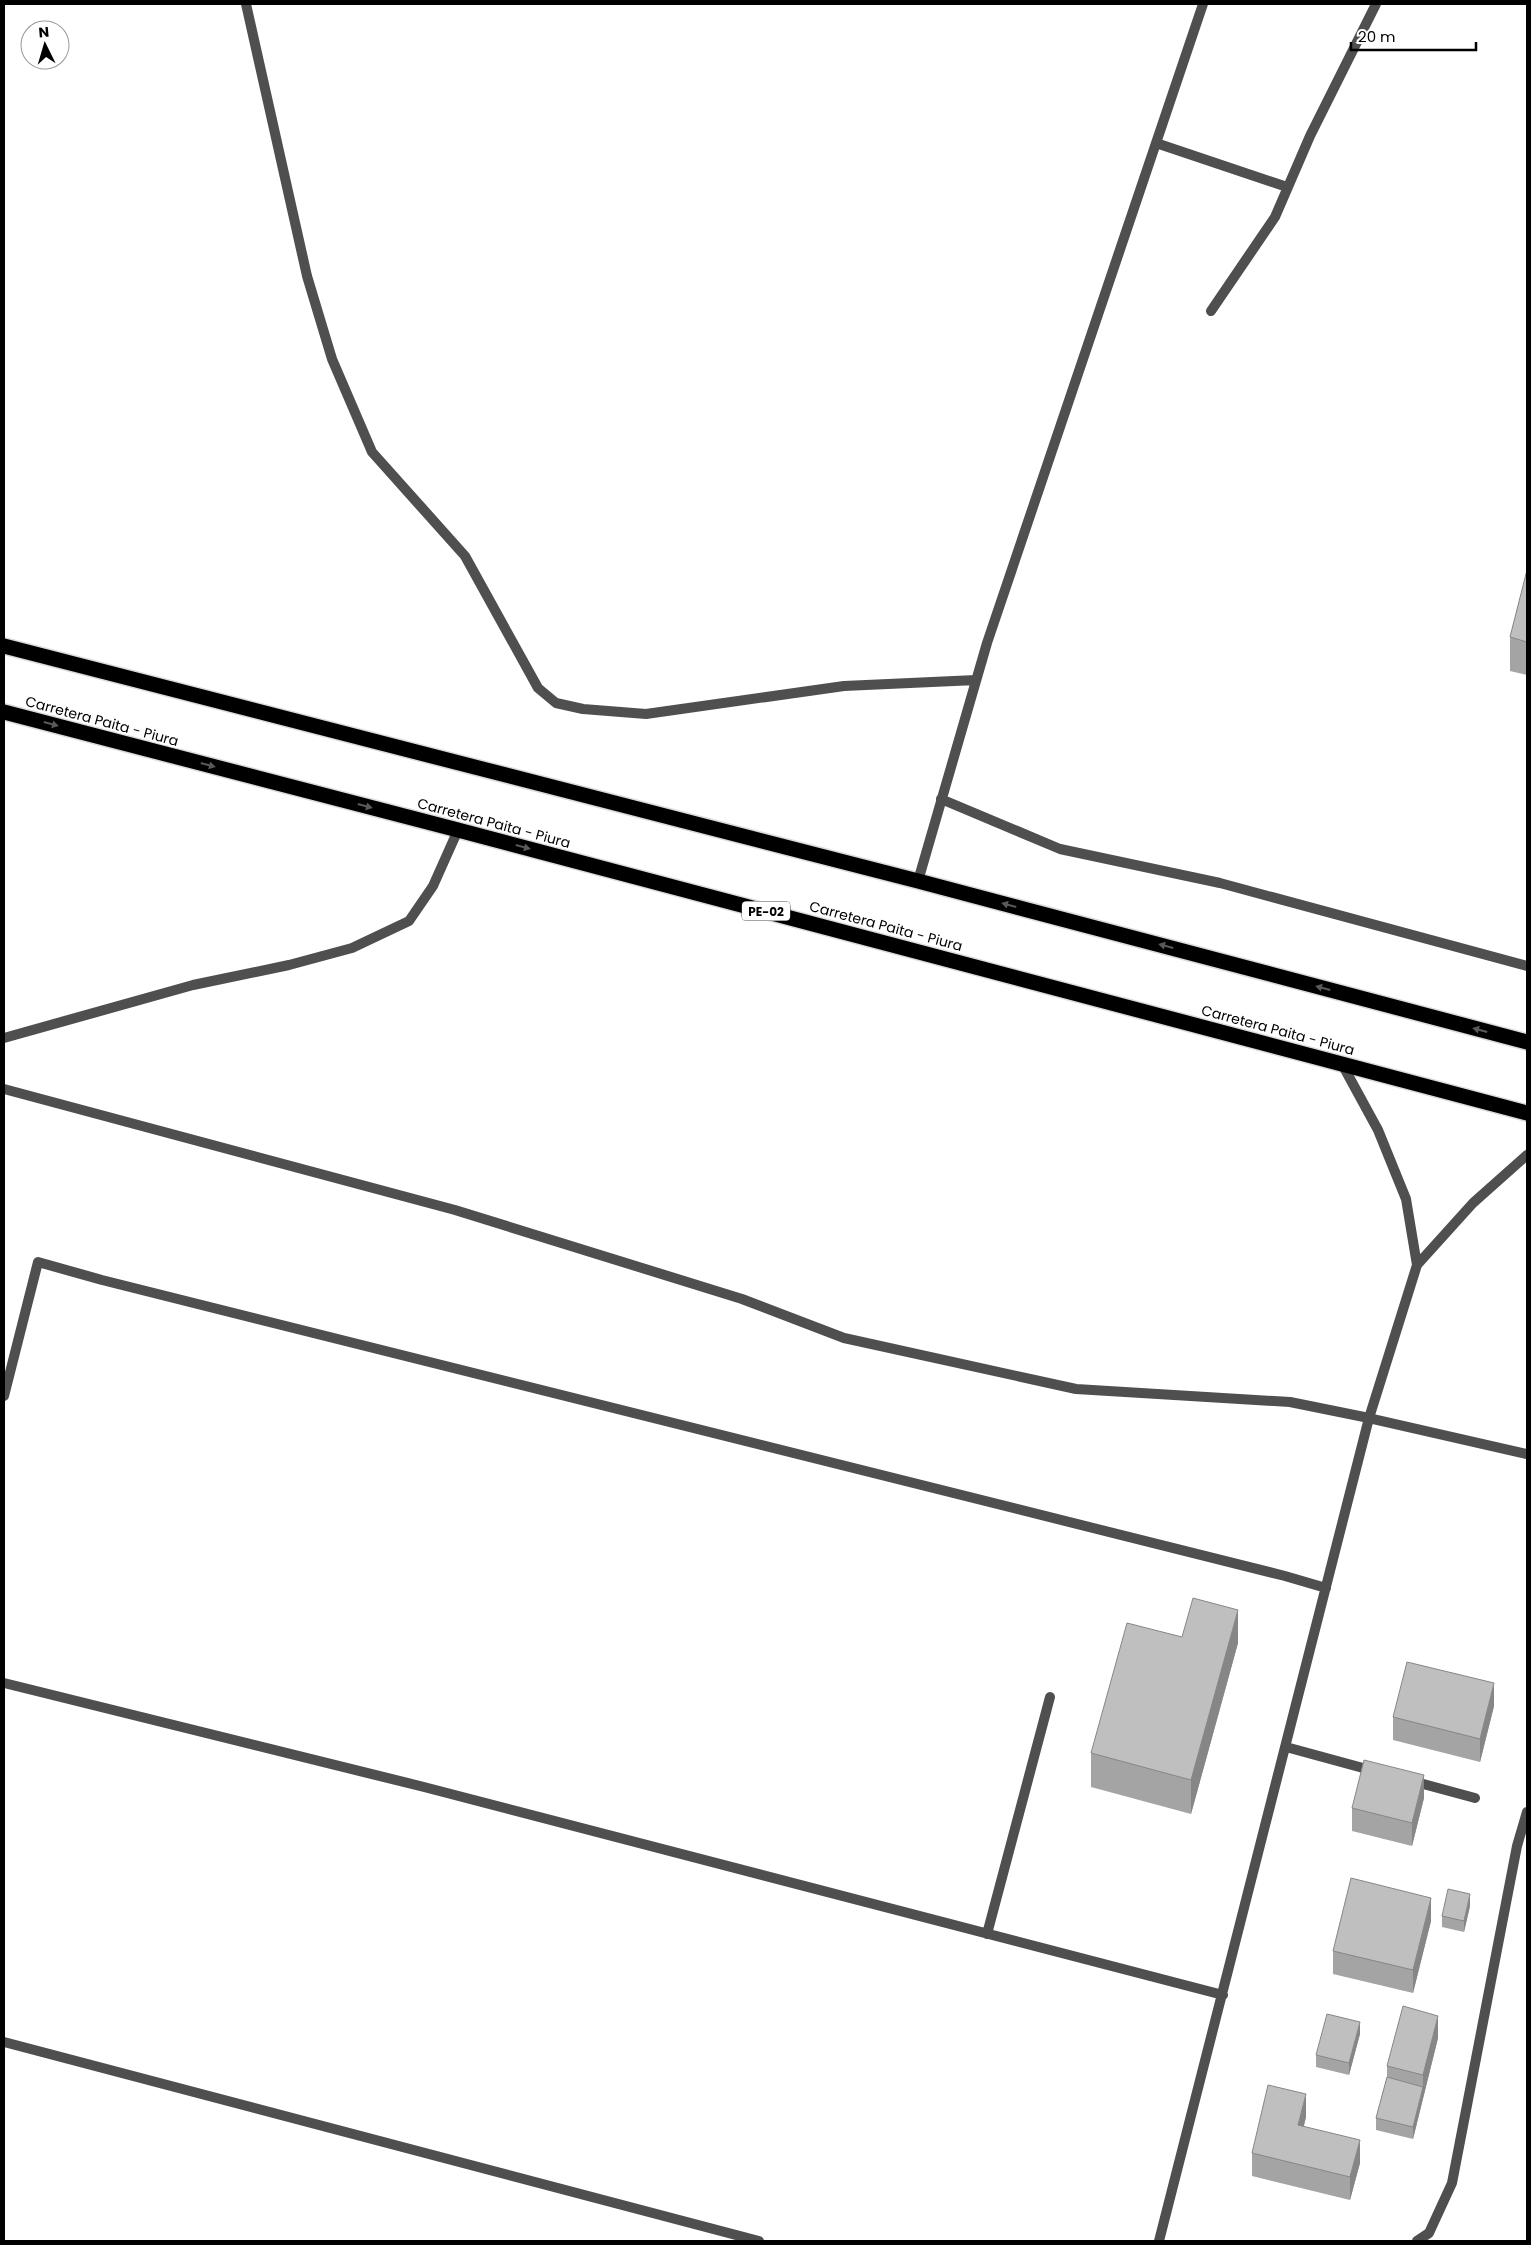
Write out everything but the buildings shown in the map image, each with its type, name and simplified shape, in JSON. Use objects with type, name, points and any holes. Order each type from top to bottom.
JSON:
[{"type":"highway","points":[[4,646],[918,881],[1527,1042]]},
{"type":"highway","name":"Carretera Paita - Piura","points":[[4,712],[1527,1113]]},
{"type":"lane","points":[[246,4],[307,276],[332,359],[372,452],[465,556],[538,688],[556,703],[583,709],[646,714],[844,686],[976,680]]},
{"type":"lane","points":[[918,881],[987,643],[1203,4]]},
{"type":"lane","points":[[1211,311],[1275,217],[1310,136],[1376,4]]},
{"type":"lane","points":[[1156,143],[1287,187]]},
{"type":"lane","points":[[941,799],[1060,849],[1220,883],[1527,966]]},
{"type":"lane","points":[[4,1038],[194,984],[289,965],[352,948],[408,921],[433,886],[458,830]]},
{"type":"lane","points":[[1342,1064],[1378,1130],[1406,1200],[1417,1265]]},
{"type":"lane","points":[[4,1089],[455,1210],[742,1299],[844,1338],[1076,1389],[1290,1402],[1527,1454]]},
{"type":"lane","points":[[1159,2241],[1369,1418],[1417,1265],[1473,1203],[1527,1155]]},
{"type":"lane","points":[[4,1396],[38,1262],[102,1280],[1285,1576],[1326,1588]]},
{"type":"lane","points":[[4,1683],[433,1790],[1223,1995]]},
{"type":"lane","points":[[987,1934],[1050,1697]]},
{"type":"lane","points":[[1286,1747],[1380,1773]]},
{"type":"lane","points":[[1399,1778],[1475,1798]]},
{"type":"lane","points":[[1417,2241],[1429,2233],[1452,2184],[1517,1846],[1527,1812]]},
{"type":"lane","points":[[4,2042],[759,2241]]}]
